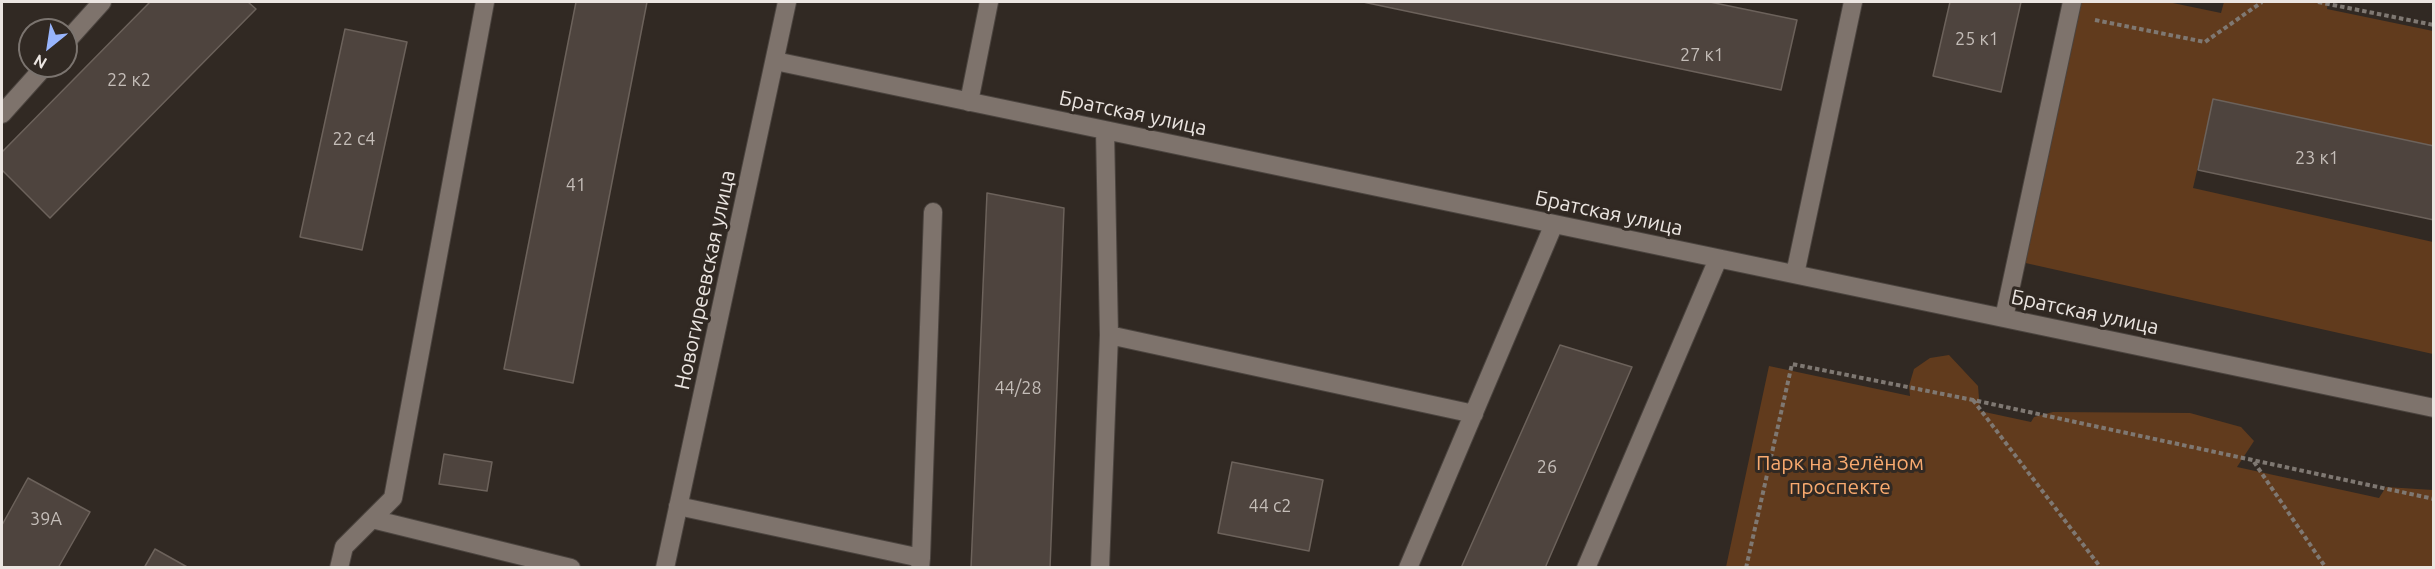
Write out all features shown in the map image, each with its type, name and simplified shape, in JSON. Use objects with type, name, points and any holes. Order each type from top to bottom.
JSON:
[{"type":"street","points":[[78,29],[102,2]]},
{"type":"street","points":[[339,567],[344,547],[393,498],[485,2]]},
{"type":"street","name":"Новогиреевская улица","points":[[665,567],[787,2]]},
{"type":"street","points":[[969,102],[989,2]]},
{"type":"street","points":[[1796,274],[1853,2]]},
{"type":"street","points":[[2004,318],[2070,8]]},
{"type":"street","name":"Братская улица","points":[[775,61],[2433,408]]},
{"type":"street","points":[[2,114],[34,78]]},
{"type":"street","points":[[1100,567],[1109,335],[1105,130]]},
{"type":"street","points":[[678,507],[920,563],[933,212]]},
{"type":"street","points":[[1408,567],[1554,224]]},
{"type":"street","points":[[1586,567],[1718,259]]},
{"type":"street","points":[[1109,335],[1474,414]]},
{"type":"street","points":[[372,519],[571,567]]},
{"type":"path","points":[[2070,8],[2205,42],[2262,2]]},
{"type":"path","points":[[2318,2],[2433,25]]},
{"type":"path","points":[[1746,567],[1792,364],[1973,400],[2433,499]]},
{"type":"path","points":[[1973,400],[2101,567]]},
{"type":"path","points":[[2254,461],[2325,567]]},
{"type":"green space","points":[[2079,2],[2168,2],[2221,13],[2224,2],[2328,2],[2327,9],[2433,31],[2433,150],[2213,101],[2193,188],[2433,242],[2433,354],[2021,262]]},
{"type":"green space","name":"Парк на Зелёном проспекте","points":[[1949,355],[1978,386],[1980,411],[2031,422],[2034,417],[2053,412],[2190,413],[2241,427],[2254,441],[2237,467],[2379,498],[2386,487],[2433,490],[2433,567],[1726,567],[1769,366],[1910,396],[1909,386],[1914,369],[1930,358]]},
{"type":"building","points":[[150,2],[248,2],[256,9],[50,218],[2,170],[2,152],[75,78],[78,78],[78,75]]},
{"type":"building","points":[[576,2],[647,2],[573,383],[504,369]]},
{"type":"building","points":[[1363,2],[1710,2],[1797,20],[1781,90]]},
{"type":"building","points":[[1950,2],[2021,2],[2001,92],[1933,76]]},
{"type":"building","points":[[345,29],[407,42],[362,250],[300,237]]},
{"type":"building","points":[[2213,99],[2434,146],[2434,220],[2198,170]]},
{"type":"building","points":[[987,193],[1064,208],[1050,568],[971,568]]},
{"type":"building","points":[[1560,345],[1632,367],[1545,568],[1461,568]]},
{"type":"building","points":[[444,454],[492,462],[487,491],[439,484]]},
{"type":"building","points":[[1232,462],[1323,480],[1309,551],[1218,533]]},
{"type":"building","points":[[28,478],[90,512],[58,568],[2,568],[2,525]]},
{"type":"building","points":[[155,549],[189,568],[144,568]]}]
